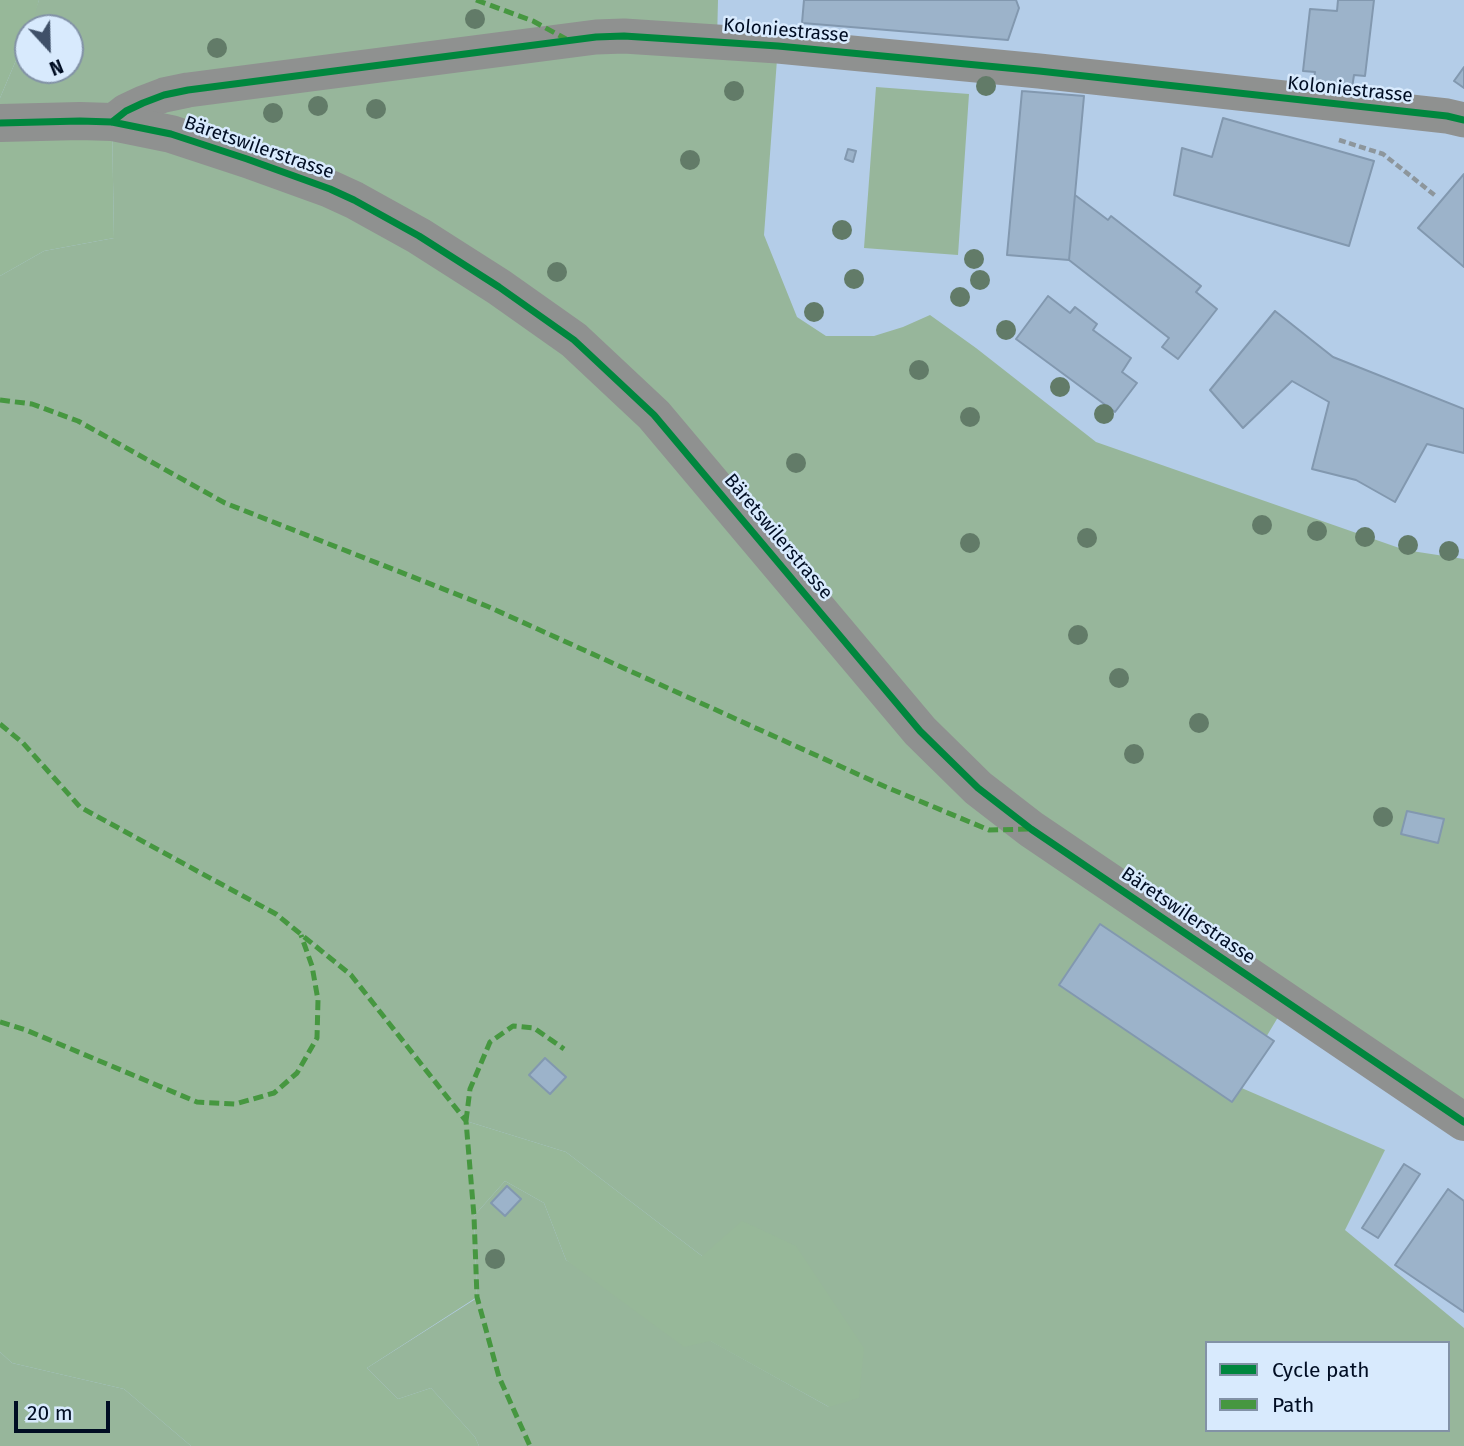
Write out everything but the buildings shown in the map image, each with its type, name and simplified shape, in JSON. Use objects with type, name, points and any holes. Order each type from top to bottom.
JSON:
[{"type":"street","name":"Koloniestrasse","points":[[112,122],[143,103],[188,90],[596,37],[624,36],[729,42],[1039,71],[1464,120]]},
{"type":"street","name":"Bäretswilerstrasse","points":[[0,123],[112,122],[171,134],[247,159],[354,200],[419,236],[499,286],[574,340],[654,415],[920,731],[978,788],[1031,829],[1464,1122]]},
{"type":"path","points":[[1332,138],[1383,154],[1437,197]]},
{"type":"green space","points":[[0,0],[39,0],[35,14],[14,14],[14,65],[0,98]]},
{"type":"green space","points":[[39,0],[718,0],[717,41],[778,46],[764,235],[797,317],[826,336],[874,336],[930,315],[1096,442],[1405,550],[1464,559],[1464,1122],[1287,1002],[1237,1086],[1385,1150],[1345,1230],[1464,1328],[1464,1446],[479,1446],[475,1437],[431,1388],[398,1399],[367,1368],[477,1298],[474,1216],[505,1181],[544,1203],[566,1260],[829,1407],[702,1256],[566,1152],[466,1121],[351,975],[276,914],[80,807],[23,743],[0,724],[0,276],[44,251],[114,238],[112,122],[0,134],[0,98],[14,65],[14,84],[84,84],[84,14],[34,14]]},
{"type":"green space","points":[[876,87],[969,94],[958,255],[864,248]]},
{"type":"green space","points":[[112,122],[114,238],[44,251],[0,276],[0,134]]},
{"type":"green space","points":[[0,724],[23,743],[80,807],[276,914],[351,975],[466,1121],[566,1152],[702,1256],[742,1221],[796,1246],[864,1348],[859,1398],[829,1407],[710,1341],[684,1347],[566,1260],[544,1203],[505,1181],[474,1216],[477,1297],[367,1368],[398,1399],[431,1388],[475,1437],[479,1446],[191,1446],[124,1389],[12,1363],[0,1352]]},
{"type":"green space","points":[[0,1352],[12,1363],[124,1389],[191,1446],[0,1446]]},
{"type":"marked path","points":[[476,0],[533,21],[566,39]]},
{"type":"marked path","points":[[0,400],[32,404],[78,421],[225,503],[489,607],[886,787],[989,830],[1031,829]]},
{"type":"marked path","points":[[0,724],[23,743],[80,807],[276,914],[351,975],[466,1121],[477,1297],[499,1377],[530,1446]]},
{"type":"marked path","points":[[0,1022],[26,1030],[197,1102],[235,1104],[274,1093],[297,1073],[317,1038],[318,1000],[312,966],[301,935]]},
{"type":"marked path","points":[[466,1121],[470,1089],[490,1042],[513,1026],[534,1028],[564,1049]]},
{"type":"cycle path","points":[[112,122],[143,103],[188,90],[596,37],[624,36],[778,46],[1039,71],[1464,120]]},
{"type":"cycle path","points":[[0,123],[112,122],[171,134],[247,159],[354,200],[419,236],[499,287],[574,340],[654,415],[920,731],[978,788],[1031,829],[1464,1122]]}]
